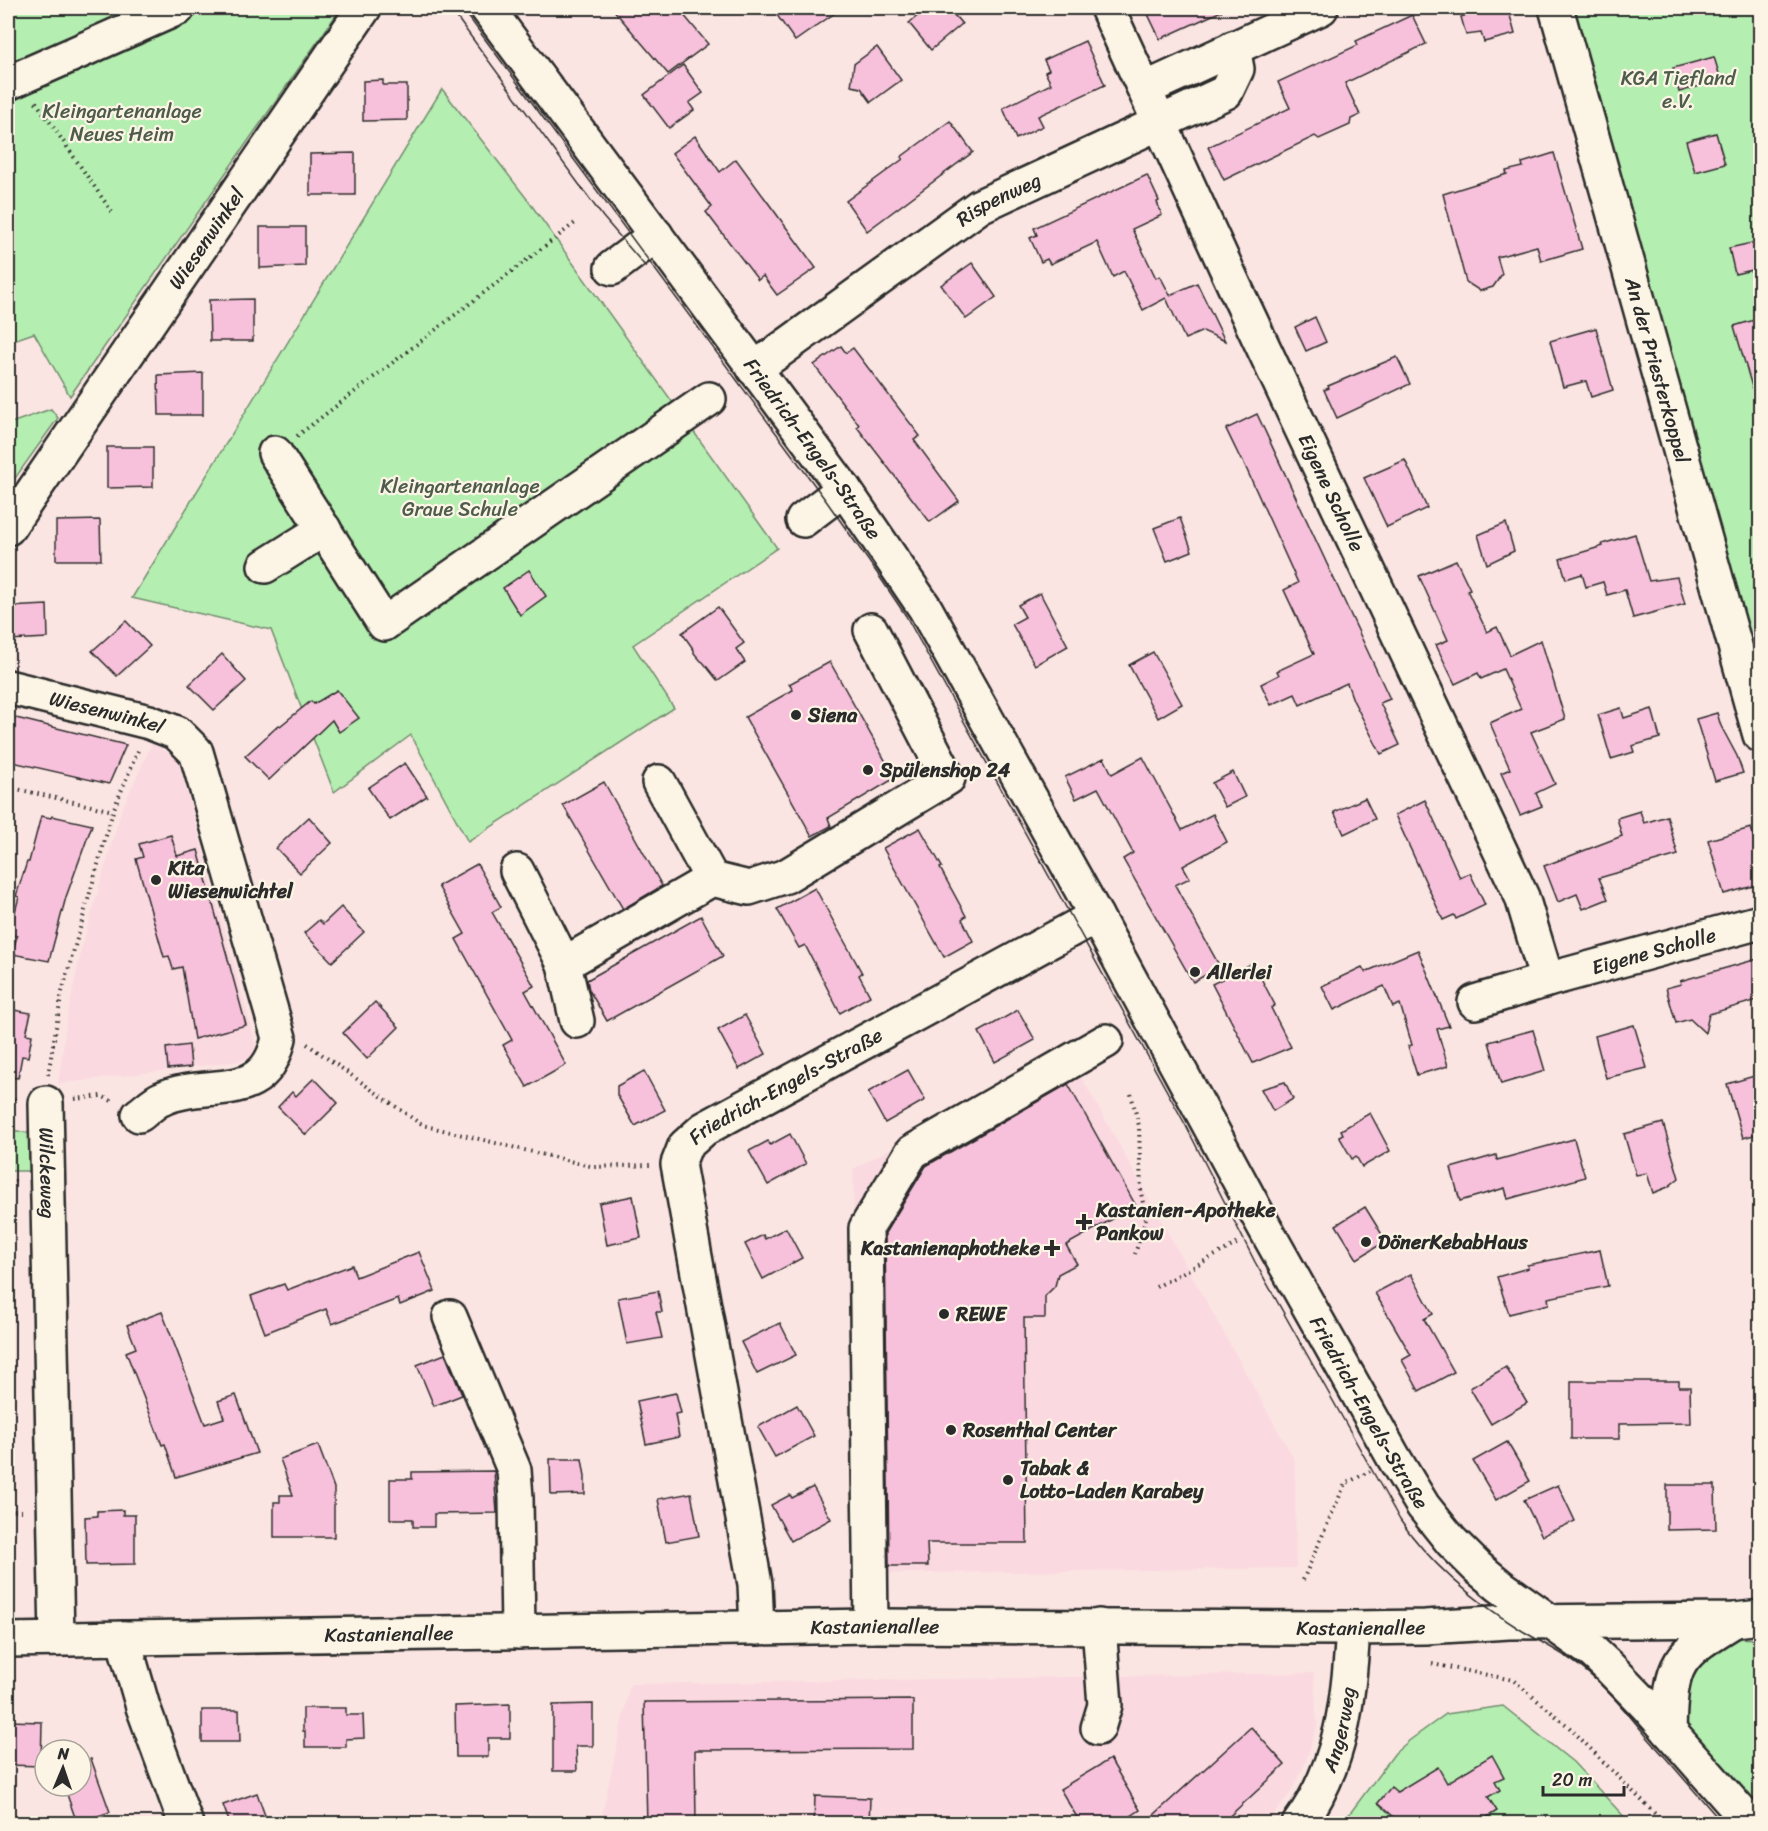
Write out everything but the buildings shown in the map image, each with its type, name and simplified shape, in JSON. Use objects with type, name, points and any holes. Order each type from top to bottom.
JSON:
[{"type":"street","points":[[13,80],[178,8]]},
{"type":"street","name":"Wiesenwinkel","points":[[8,528],[364,8]]},
{"type":"street","name":"Friedrich-Engels-Straße","points":[[486,8],[844,489],[925,608],[1096,916],[1265,1228],[1423,1506],[1451,1541],[1477,1567],[1593,1652],[1610,1668],[1751,1824]]},
{"type":"street","name":"Eigene Scholle","points":[[1107,8],[1244,307],[1522,897],[1547,980]]},
{"type":"street","points":[[1145,89],[1318,8]]},
{"type":"street","name":"An der Priesterkoppel","points":[[1557,8],[1761,735]]},
{"type":"street","name":"Rispenweg","points":[[754,369],[980,206],[1226,92],[1238,69],[1233,48]]},
{"type":"street","points":[[612,268],[656,235]]},
{"type":"street","points":[[275,453],[384,624],[709,399]]},
{"type":"street","points":[[803,520],[844,489]]},
{"type":"street","points":[[265,566],[324,529]]},
{"type":"street","points":[[564,964],[712,879],[749,888],[786,876],[948,778],[871,630]]},
{"type":"street","name":"Wiesenwinkel","points":[[8,687],[150,722],[177,733],[196,752],[279,1038]]},
{"type":"street","points":[[659,782],[712,879]]},
{"type":"street","points":[[518,871],[564,964],[577,1021]]},
{"type":"street","name":"Friedrich-Engels-Straße","points":[[757,1628],[755,1584],[678,1164],[685,1146],[704,1129],[1096,916]]},
{"type":"street","name":"Eigene Scholle","points":[[1475,1002],[1761,922]]},
{"type":"street","points":[[139,1115],[161,1099],[193,1090],[243,1085],[260,1076],[276,1052],[279,1038]]},
{"type":"street","points":[[871,1626],[866,1228],[912,1152],[1106,1041]]},
{"type":"street","name":"Wilckeweg","points":[[46,1103],[57,1639]]},
{"type":"street","points":[[450,1317],[514,1470],[518,1632]]},
{"type":"street","points":[[1669,1731],[1671,1687],[1682,1660],[1698,1644],[1750,1620]]},
{"type":"street","name":"Kastanienallee","points":[[8,1640],[871,1626],[1353,1628],[1509,1622],[1750,1620]]},
{"type":"street","points":[[1098,1728],[1105,1705],[1100,1626]]},
{"type":"street","name":"Angerweg","points":[[1299,1824],[1329,1771],[1338,1747],[1351,1661],[1353,1628]]},
{"type":"street","points":[[123,1638],[143,1707],[186,1824]]},
{"type":"path","points":[[13,80],[114,215]]},
{"type":"path","points":[[275,453],[575,223]]},
{"type":"path","name":"Wilckeweg","points":[[46,1103],[62,992],[113,811],[150,722]]},
{"type":"path","points":[[8,788],[113,811]]},
{"type":"path","points":[[279,1038],[306,1042],[422,1125],[594,1167],[678,1164]]},
{"type":"path","points":[[1131,1094],[1139,1126],[1142,1193],[1146,1218],[1135,1254]]},
{"type":"path","points":[[1156,1287],[1265,1228]]},
{"type":"path","points":[[1303,1580],[1345,1484]]},
{"type":"path","points":[[1432,1664],[1513,1680],[1569,1727],[1665,1824]]},
{"type":"shaded area","name":"Kita Wiesenwichtel","points":[[152,743],[178,759],[256,1045],[251,1057],[241,1061],[58,1084],[67,1018],[81,950],[121,811]]},
{"type":"shaded area","points":[[1067,1051],[1295,1461],[1296,1568],[858,1574],[853,1169]]},
{"type":"shaded area","points":[[1314,1673],[1317,1726],[1305,1764],[1288,1797],[1267,1823],[600,1824],[630,1684]]},
{"type":"green space","name":"Kleingartenanlage Neues Heim","points":[[8,8],[341,8],[70,396],[34,333],[8,342]]},
{"type":"green space","name":"KGA Tiefland e.V.","points":[[1571,8],[1760,8],[1760,690]]},
{"type":"green space","name":"Kleingartenanlage Graue Schule","points":[[442,89],[527,199],[777,548],[633,645],[674,708],[468,842],[411,735],[334,792],[271,630],[132,598]]},
{"type":"green space","points":[[51,409],[58,418],[8,488],[8,424]]},
{"type":"green space","points":[[8,1129],[42,1136],[38,1171],[8,1171]]},
{"type":"green space","points":[[1732,1638],[1760,1639],[1760,1811],[1682,1731],[1690,1663]]},
{"type":"green space","points":[[1503,1706],[1573,1762],[1630,1823],[1342,1824],[1395,1753],[1410,1740],[1446,1714]]},
{"type":"tram line","points":[[450,8],[603,217],[646,267]]},
{"type":"tram line","points":[[462,8],[827,502],[906,616],[1185,1124],[1255,1262],[1400,1520],[1412,1537],[1454,1581],[1503,1619],[1573,1661],[1597,1681],[1723,1824]]},
{"type":"place","name":"Siena","points":[[796,715]]},
{"type":"place","name":"Spülenshop 24","points":[[868,770]]},
{"type":"place","name":"Kita Wiesenwichtel","points":[[156,880]]},
{"type":"place","name":"Allerlei","points":[[1195,972]]},
{"type":"place","name":"Kastanien-Apotheke Pankow","points":[[1084,1222]]},
{"type":"place","name":"DönerKebabHaus","points":[[1366,1242]]},
{"type":"place","name":"Kastanienaphotheke","points":[[1052,1248]]},
{"type":"place","name":"REWE","points":[[944,1314]]},
{"type":"place","name":"Rosenthal Center","points":[[951,1430]]},
{"type":"place","name":"Tabak & Lotto-Laden Karabey","points":[[1008,1480]]}]
